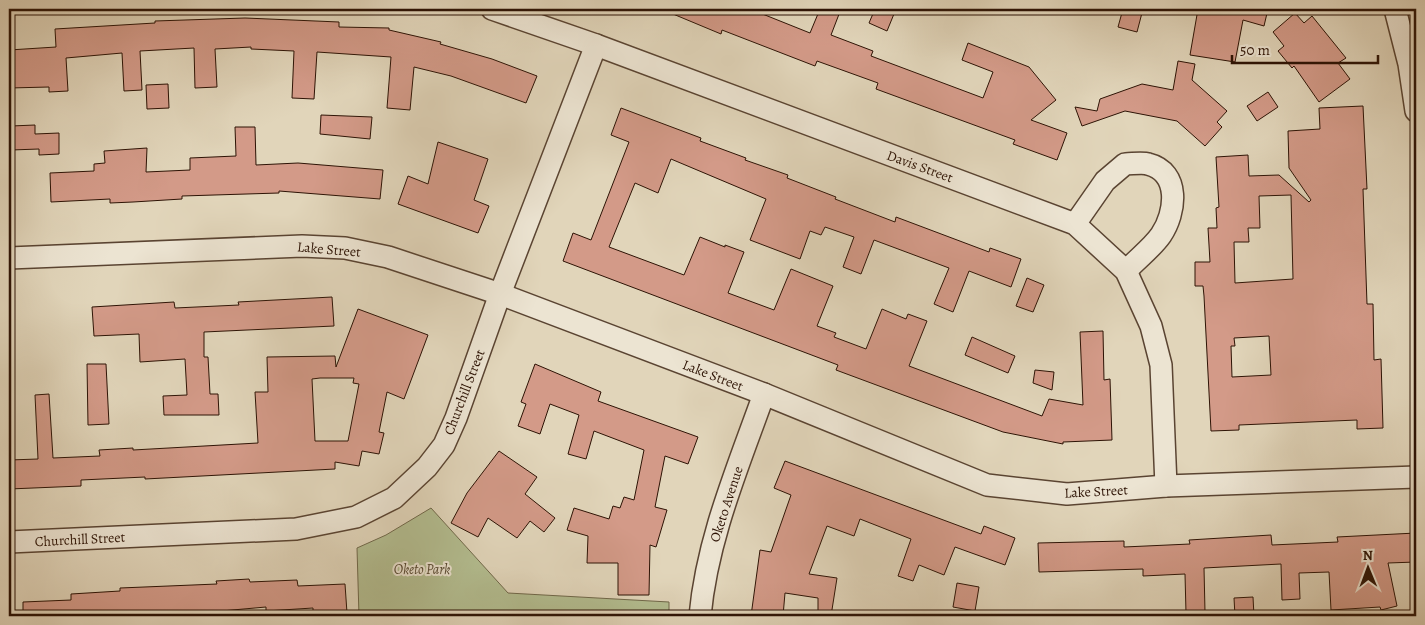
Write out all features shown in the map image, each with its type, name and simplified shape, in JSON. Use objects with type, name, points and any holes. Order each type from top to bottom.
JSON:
[{"type":"street","name":"Davis Street","points":[[492,9],[596,45],[1075,224],[1126,271],[1152,326],[1161,364],[1166,486]]},
{"type":"street","points":[[1395,9],[1409,64],[1416,111]]},
{"type":"street","name":"Churchill Street","points":[[9,542],[296,529],[356,518],[394,498],[427,467],[444,445],[456,418],[500,294],[596,45]]},
{"type":"street","points":[[1075,224],[1105,181],[1125,164],[1148,164],[1165,173],[1174,193],[1171,218],[1160,237],[1126,271]]},
{"type":"street","name":"Lake Street","points":[[9,258],[302,246],[344,248],[388,257],[500,294],[764,394],[987,485],[1067,494],[1166,486],[1416,477]]},
{"type":"street","name":"Oketo Avenue","points":[[700,616],[705,573],[717,526],[764,394]]},
{"type":"green space","name":"Oketo Park","points":[[431,508],[508,593],[669,602],[669,616],[359,616],[357,548],[386,535]]},
{"type":"building","points":[[661,9],[750,9],[810,33],[820,9],[841,9],[831,35],[873,51],[871,56],[983,98],[993,72],[962,60],[968,43],[1029,67],[1056,100],[1031,120],[1067,133],[1057,160],[1013,144],[1015,140],[876,89],[878,83],[817,61],[815,66],[722,30],[721,34]]},
{"type":"building","points":[[875,9],[896,9],[887,31],[869,23]]},
{"type":"building","points":[[1123,9],[1143,9],[1137,32],[1118,27]]},
{"type":"building","points":[[1198,9],[1268,9],[1264,26],[1243,20],[1235,62],[1190,55]]},
{"type":"building","points":[[1295,13],[1304,23],[1312,16],[1346,58],[1338,63],[1350,79],[1319,102],[1294,66],[1292,68],[1278,51],[1284,46],[1273,32]]},
{"type":"building","points":[[245,18],[339,22],[339,27],[389,28],[389,30],[441,42],[440,44],[492,59],[537,76],[526,103],[451,76],[414,67],[410,110],[387,108],[391,57],[317,52],[314,99],[292,98],[294,51],[251,49],[251,47],[215,49],[217,87],[195,88],[194,48],[140,51],[142,90],[124,91],[122,53],[66,58],[68,91],[49,92],[49,87],[9,88],[9,50],[56,47],[55,29],[155,23],[155,21]]},
{"type":"building","points":[[1178,61],[1195,64],[1192,80],[1227,111],[1217,122],[1222,127],[1205,146],[1177,121],[1125,111],[1082,126],[1075,107],[1097,111],[1100,99],[1142,84],[1173,90]]},
{"type":"building","points":[[168,84],[169,108],[147,109],[146,85]]},
{"type":"building","points":[[1268,92],[1278,107],[1257,121],[1247,106]]},
{"type":"building","points":[[1363,106],[1367,189],[1363,189],[1367,304],[1373,304],[1374,360],[1381,359],[1383,428],[1357,429],[1357,420],[1239,425],[1239,430],[1211,431],[1204,296],[1203,286],[1195,286],[1195,262],[1210,262],[1208,228],[1217,228],[1216,208],[1219,207],[1216,157],[1248,155],[1249,176],[1279,175],[1309,202],[1311,200],[1289,168],[1288,131],[1320,129],[1319,108]],"holes":[[[1291,195],[1293,279],[1235,283],[1234,242],[1249,242],[1248,228],[1260,228],[1259,196]],[[1269,336],[1271,375],[1232,377],[1231,346],[1235,346],[1234,338]]]},
{"type":"building","points":[[621,108],[701,138],[700,141],[746,158],[745,160],[788,175],[787,178],[895,222],[896,217],[989,252],[990,248],[1021,259],[1011,287],[969,271],[953,312],[934,304],[949,268],[874,240],[861,274],[843,267],[854,237],[825,227],[821,235],[810,231],[800,259],[750,240],[766,199],[671,159],[658,193],[635,183],[609,247],[684,275],[700,237],[744,252],[728,293],[774,310],[791,269],[833,286],[817,326],[836,333],[834,337],[866,349],[882,309],[906,319],[908,314],[927,321],[909,366],[1042,416],[1049,399],[1083,405],[1080,332],[1103,331],[1104,380],[1110,379],[1112,440],[1063,442],[1063,444],[1003,432],[836,370],[838,365],[563,261],[573,233],[591,240],[629,142],[611,135]]},
{"type":"building","points":[[321,115],[372,117],[370,139],[320,134]]},
{"type":"building","points":[[35,125],[35,134],[59,133],[59,154],[39,155],[39,149],[11,150],[11,126]]},
{"type":"building","points":[[235,127],[255,127],[256,165],[298,163],[383,170],[380,199],[279,191],[279,193],[182,196],[182,199],[133,202],[110,203],[110,199],[51,202],[50,173],[94,171],[94,164],[105,163],[104,151],[147,148],[146,172],[190,170],[190,158],[236,156]]},
{"type":"building","points":[[438,142],[488,159],[474,200],[489,206],[478,233],[398,204],[408,176],[428,184]]},
{"type":"building","points":[[1027,278],[1044,285],[1033,312],[1016,306]]},
{"type":"building","points":[[332,297],[334,326],[204,332],[204,357],[208,357],[210,394],[218,394],[219,415],[164,415],[163,396],[187,395],[185,359],[140,362],[139,334],[94,336],[92,307],[174,302],[175,308],[239,305],[238,302]]},
{"type":"building","points":[[358,309],[428,335],[404,399],[387,392],[379,432],[384,433],[379,454],[362,451],[359,466],[335,462],[335,469],[145,479],[145,477],[81,480],[81,486],[9,489],[9,460],[38,459],[35,395],[49,394],[53,458],[100,456],[99,450],[258,443],[255,392],[268,392],[267,357],[335,356],[336,367]],"holes":[[[354,378],[353,383],[359,384],[348,441],[315,441],[312,379]]]},
{"type":"building","points":[[972,337],[1015,356],[1008,373],[965,355]]},
{"type":"building","points":[[87,364],[106,364],[109,424],[88,425]]},
{"type":"building","points":[[535,364],[601,392],[598,401],[698,437],[688,464],[665,456],[655,507],[667,510],[656,547],[650,545],[649,595],[618,595],[618,563],[587,563],[588,536],[567,530],[574,508],[609,519],[613,506],[620,508],[624,497],[634,500],[644,450],[594,431],[586,459],[568,454],[579,415],[550,404],[540,434],[518,426],[526,404],[521,402]]},
{"type":"building","points":[[1035,370],[1054,372],[1052,390],[1033,383]]},
{"type":"building","points":[[499,451],[537,477],[525,494],[555,518],[544,532],[530,521],[517,538],[488,518],[478,537],[451,523],[467,493]]},
{"type":"building","points":[[785,461],[981,534],[984,526],[1015,538],[1005,565],[955,547],[944,575],[919,565],[913,581],[898,576],[911,539],[860,519],[854,536],[827,526],[809,574],[837,578],[831,616],[818,616],[818,598],[785,593],[783,616],[751,616],[760,550],[771,552],[791,495],[774,488]]},
{"type":"building","points":[[1416,533],[1416,562],[1388,563],[1397,606],[1381,610],[1380,607],[1331,610],[1329,572],[1299,573],[1300,599],[1282,600],[1281,564],[1204,568],[1205,612],[1186,613],[1185,574],[1143,576],[1143,569],[1039,572],[1038,543],[1124,541],[1124,547],[1190,544],[1189,540],[1271,535],[1272,545],[1338,542],[1337,537]]},
{"type":"building","points":[[249,579],[250,582],[297,580],[298,586],[345,584],[347,613],[313,615],[313,608],[266,611],[266,607],[166,616],[23,616],[23,602],[71,600],[71,594],[120,591],[120,588],[217,584],[216,581]]},
{"type":"building","points":[[957,583],[979,587],[975,611],[953,607]]},
{"type":"building","points":[[1253,597],[1254,616],[1235,616],[1234,598]]}]
